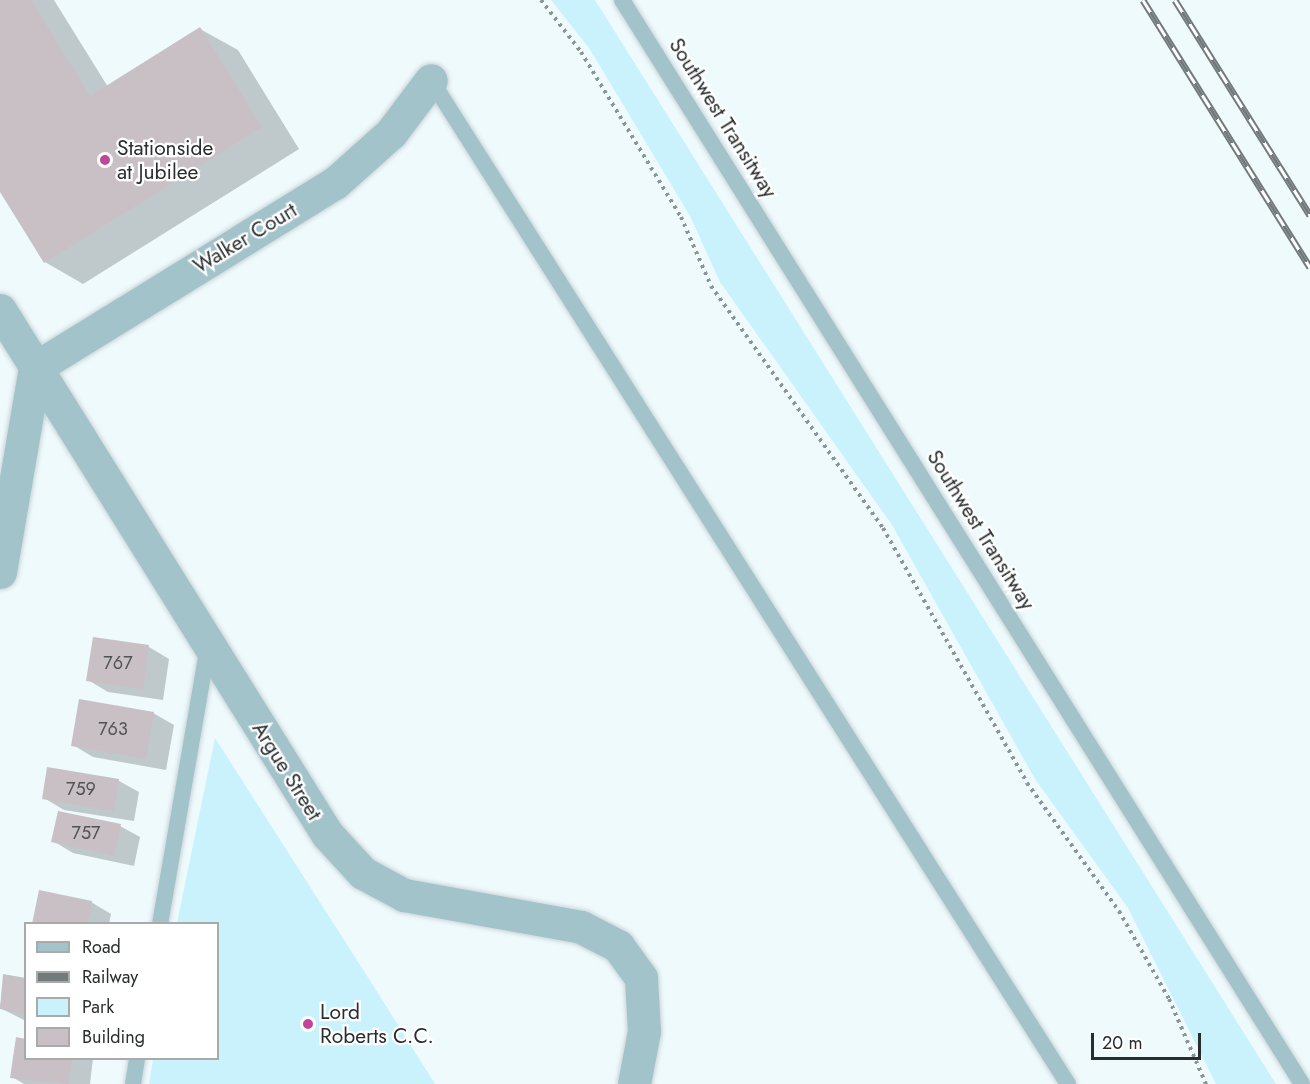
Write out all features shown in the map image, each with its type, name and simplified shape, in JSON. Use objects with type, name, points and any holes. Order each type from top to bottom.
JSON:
[{"type":"street","name":"Walker Court","points":[[35,368],[335,183],[391,133],[431,80]]},
{"type":"street","name":"Argue Street","points":[[0,310],[327,834],[363,873],[404,895],[581,927],[618,946],[641,978],[644,1031],[634,1084]]},
{"type":"street","points":[[0,572],[35,368]]},
{"type":"lane","name":"Southwest Transitway","points":[[622,0],[1302,1084]]},
{"type":"lane","points":[[431,80],[1068,1084]]},
{"type":"lane","points":[[160,922],[208,645]]},
{"type":"lane","points":[[133,1084],[137,1060]]},
{"type":"path","points":[[541,0],[581,52],[681,217],[711,286],[883,528],[1027,783],[1119,911],[1169,999],[1206,1084]]},
{"type":"green space","points":[[551,0],[595,0],[1276,1084],[1216,1084],[1128,908],[1035,779],[892,525],[720,282],[690,216],[589,48]]},
{"type":"green space","points":[[215,738],[435,1084],[149,1084],[153,1060],[219,1060],[219,922],[177,922]]},
{"type":"building","name":"Stationside at Jubilee","points":[[0,0],[31,0],[90,96],[200,27],[262,127],[44,263],[0,192]]},
{"type":"building","points":[[93,637],[149,645],[143,689],[86,681]]},
{"type":"building","points":[[79,699],[154,712],[146,759],[71,746]]},
{"type":"building","points":[[47,767],[119,779],[114,811],[42,799]]},
{"type":"building","points":[[58,811],[121,824],[114,856],[51,842]]},
{"type":"building","points":[[39,890],[92,901],[87,922],[32,922]]},
{"type":"building","points":[[3,974],[24,978],[24,1014],[0,1009]]},
{"type":"building","points":[[16,1037],[24,1039],[24,1060],[72,1060],[68,1084],[10,1078]]},
{"type":"railway","points":[[1143,0],[1310,267]]},
{"type":"railway","points":[[1175,0],[1310,215]]},
{"type":"place","name":"Stationside at Jubilee","points":[[105,160]]},
{"type":"place","name":"Lord Roberts C.C.","points":[[308,1024]]}]
